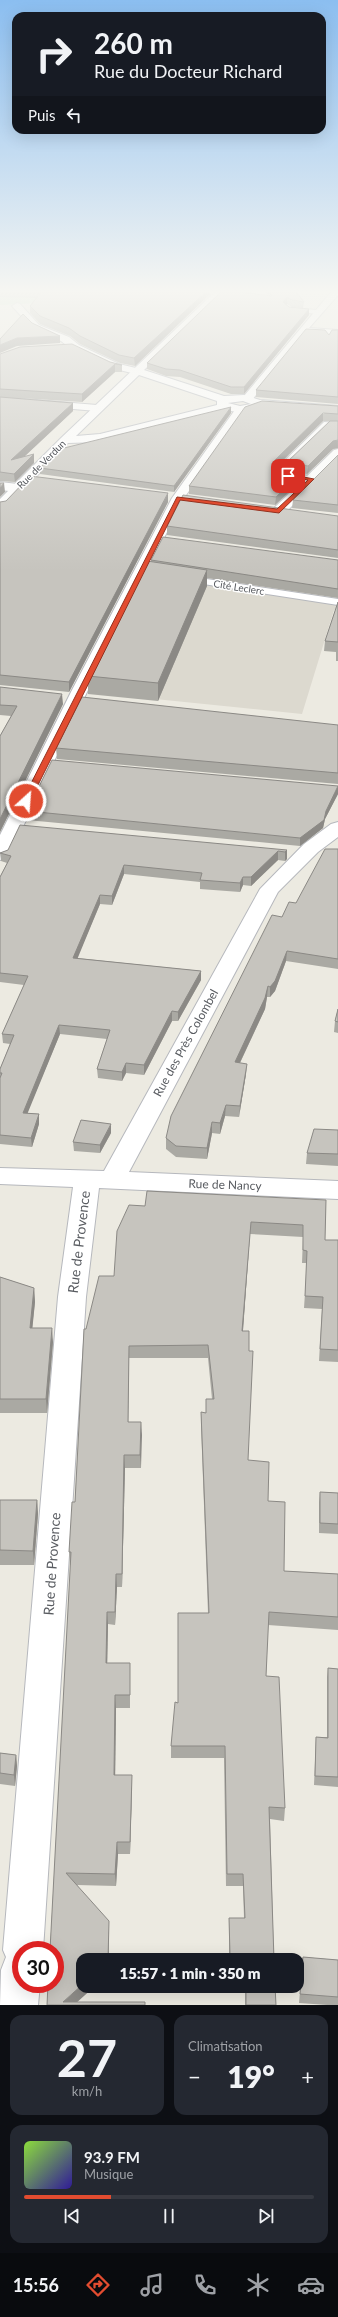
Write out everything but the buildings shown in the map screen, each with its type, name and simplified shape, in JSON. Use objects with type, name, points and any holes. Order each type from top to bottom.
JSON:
[{"type":"street","name":"Rue de Verdun","points":[[0,506],[122,385]]},
{"type":"street","points":[[174,385],[240,409],[256,406],[259,403]]},
{"type":"street","points":[[248,398],[259,385]]},
{"type":"street","points":[[65,440],[100,438],[248,398],[259,403],[338,410]]},
{"type":"street","points":[[0,400],[98,408]]},
{"type":"street","points":[[0,854],[22,827],[52,764],[76,699],[145,572],[158,539],[178,498],[240,409]]},
{"type":"street","points":[[279,511],[338,452]]},
{"type":"street","points":[[0,486],[41,480]]},
{"type":"street","points":[[163,496],[194,500]]},
{"type":"street","points":[[263,509],[294,513]]},
{"type":"street","points":[[158,539],[173,541]]},
{"type":"street","name":"Rue des Près Colombel","points":[[99,1180],[270,889],[308,851],[338,828]]},
{"type":"street","points":[[282,851],[338,850]]},
{"type":"street","points":[[0,1176],[99,1180]]},
{"type":"street","name":"Rue de Nancy","points":[[99,1180],[338,1190]]},
{"type":"street","name":"Rue de Provence","points":[[23,1941],[72,1297],[99,1180]]},
{"type":"street","points":[[18,2005],[19,1993]]},
{"type":"lane","points":[[312,479],[276,474],[326,424],[338,425]]},
{"type":"lane","name":"Cité Leclerc","points":[[180,578],[338,602]]},
{"type":"shaded area","points":[[153,577],[338,604],[338,610],[334,610],[302,714],[96,693]]},
{"type":"route","points":[[26,801],[79,692],[178,498],[279,511],[312,479],[288,476]]}]
